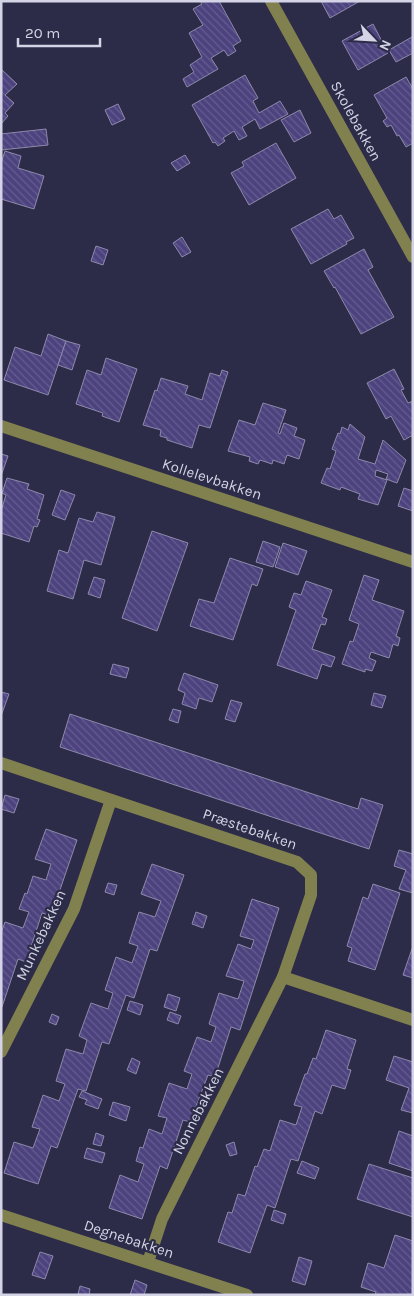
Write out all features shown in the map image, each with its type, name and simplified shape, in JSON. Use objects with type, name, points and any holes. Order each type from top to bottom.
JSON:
[{"type":"street","name":"Skolebakken","points":[[271,1],[413,257]]},
{"type":"street","name":"Kollelevbakken","points":[[1,426],[413,562]]},
{"type":"street","name":"Præstebakken","points":[[1,763],[298,862],[311,875],[310,895],[283,977]]},
{"type":"street","name":"Munkebakken","points":[[1,1052],[74,909],[110,800]]},
{"type":"street","points":[[283,977],[413,1020]]},
{"type":"street","name":"Nonnebakken","points":[[148,1262],[162,1219],[283,977]]},
{"type":"street","name":"Degnebakken","points":[[1,1215],[247,1295]]},
{"type":"building","points":[[200,1],[219,1],[241,41],[233,46],[236,51],[228,56],[224,50],[211,58],[218,69],[187,87],[183,79],[194,72],[190,65],[202,57],[189,33],[203,25],[193,9],[202,4]]},
{"type":"building","points":[[321,1],[360,1],[330,18]]},
{"type":"building","points":[[373,24],[388,53],[358,70],[342,41]]},
{"type":"building","points":[[412,37],[413,53],[396,62],[389,50]]},
{"type":"building","points":[[1,69],[17,84],[5,95],[14,103],[5,113],[8,116],[1,124]]},
{"type":"building","points":[[245,75],[258,98],[253,101],[259,113],[280,101],[288,114],[260,129],[255,119],[242,127],[247,136],[239,140],[234,131],[223,138],[225,141],[218,146],[215,142],[213,143],[192,105]]},
{"type":"building","points":[[406,77],[413,89],[413,143],[406,147],[391,125],[387,127],[383,121],[387,118],[374,95]]},
{"type":"building","points":[[118,104],[125,119],[112,125],[105,110]]},
{"type":"building","points":[[300,110],[311,133],[294,142],[281,120]]},
{"type":"building","points":[[46,129],[48,145],[1,150],[1,134]]},
{"type":"building","points":[[276,143],[296,178],[249,205],[231,173],[244,166],[242,162]]},
{"type":"building","points":[[5,151],[21,156],[18,168],[44,176],[34,209],[1,199],[1,163]]},
{"type":"building","points":[[185,155],[190,163],[177,171],[171,163]]},
{"type":"building","points":[[328,209],[334,219],[341,215],[354,238],[346,242],[347,244],[311,264],[291,229]]},
{"type":"building","points":[[182,237],[191,252],[182,257],[173,243]]},
{"type":"building","points":[[96,246],[108,250],[103,265],[91,261]]},
{"type":"building","points":[[364,249],[373,267],[368,270],[394,317],[361,334],[324,271]]},
{"type":"building","points":[[48,334],[66,341],[48,395],[4,380],[15,347],[41,356]]},
{"type":"building","points":[[66,341],[80,345],[72,370],[58,365]]},
{"type":"building","points":[[106,358],[137,369],[119,422],[102,416],[103,413],[76,404],[87,370],[101,375]]},
{"type":"building","points":[[394,369],[404,389],[401,390],[408,403],[413,401],[413,435],[404,440],[391,416],[386,419],[367,383]]},
{"type":"building","points":[[222,370],[228,372],[210,428],[199,425],[192,448],[167,440],[167,438],[160,436],[161,430],[143,425],[161,378],[188,386],[185,394],[202,400],[210,373],[220,376]]},
{"type":"building","points":[[263,403],[286,410],[278,433],[280,434],[284,423],[297,428],[294,436],[305,440],[299,459],[287,455],[284,464],[273,460],[272,464],[260,460],[258,464],[249,461],[250,457],[228,451],[239,420],[255,425]]},
{"type":"building","points":[[350,424],[365,437],[358,459],[375,464],[383,440],[406,460],[397,483],[386,479],[388,474],[376,470],[375,476],[387,480],[378,505],[358,499],[360,494],[341,487],[340,490],[321,483],[327,468],[330,469],[336,451],[332,449],[338,433],[340,434],[342,427],[348,430]]},
{"type":"building","points":[[1,454],[8,456],[1,476]]},
{"type":"building","points":[[7,478],[29,484],[27,489],[44,495],[37,519],[40,520],[37,527],[34,526],[29,542],[1,533],[1,511],[6,495],[2,493]]},
{"type":"building","points":[[404,488],[413,491],[413,511],[398,506]]},
{"type":"building","points":[[61,490],[75,495],[65,520],[52,515]]},
{"type":"building","points":[[97,512],[115,517],[101,565],[84,560],[73,599],[47,591],[59,550],[68,553],[79,518],[93,522]]},
{"type":"building","points":[[152,531],[188,543],[157,631],[122,618]]},
{"type":"building","points":[[263,541],[280,547],[273,567],[256,562]]},
{"type":"building","points":[[283,543],[307,551],[298,575],[275,567]]},
{"type":"building","points":[[230,558],[263,569],[257,586],[252,584],[233,640],[190,626],[199,599],[214,603]]},
{"type":"building","points":[[364,575],[379,580],[372,600],[404,611],[396,636],[400,638],[398,646],[393,644],[389,658],[371,652],[369,658],[376,661],[372,671],[365,669],[365,672],[342,664],[350,641],[353,642],[359,624],[349,620]]},
{"type":"building","points":[[94,577],[105,580],[100,598],[88,594]]},
{"type":"building","points":[[306,581],[332,590],[322,617],[327,619],[325,625],[321,624],[312,649],[335,657],[331,667],[322,664],[317,679],[277,665],[296,610],[289,607],[294,593],[301,595]]},
{"type":"building","points":[[113,664],[129,668],[126,678],[110,674]]},
{"type":"building","points":[[184,673],[218,685],[212,702],[199,698],[196,709],[182,704],[185,693],[178,690]]},
{"type":"building","points":[[1,692],[9,694],[1,716]]},
{"type":"building","points":[[374,693],[386,696],[382,708],[371,705]]},
{"type":"building","points":[[231,700],[242,703],[235,722],[225,719]]},
{"type":"building","points":[[173,709],[181,711],[178,723],[169,720]]},
{"type":"building","points":[[70,714],[358,809],[361,798],[383,805],[369,849],[60,747]]},
{"type":"building","points":[[5,795],[19,799],[14,813],[1,809]]},
{"type":"building","points":[[46,829],[77,840],[51,916],[42,913],[26,962],[18,959],[2,1007],[1,933],[5,922],[23,928],[29,912],[19,909],[25,893],[27,894],[33,876],[46,880],[51,864],[35,859]]},
{"type":"building","points":[[399,850],[413,854],[413,893],[399,889],[406,870],[394,866]]},
{"type":"building","points":[[152,864],[184,875],[157,951],[150,949],[134,998],[126,995],[109,1044],[102,1042],[86,1091],[78,1089],[57,1148],[51,1146],[38,1184],[4,1173],[14,1142],[33,1148],[40,1129],[32,1127],[43,1095],[59,1101],[65,1084],[56,1081],[66,1049],[83,1054],[87,1040],[79,1036],[91,1003],[108,1009],[113,993],[105,990],[116,957],[132,963],[138,946],[129,943],[139,912],[155,917],[161,901],[141,894]]},
{"type":"building","points":[[108,883],[117,885],[114,895],[105,892]]},
{"type":"building","points":[[373,884],[400,893],[375,970],[348,961],[352,948],[347,946],[363,897],[368,899]]},
{"type":"building","points":[[252,899],[279,908],[240,1030],[231,1027],[215,1077],[208,1075],[190,1122],[183,1120],[167,1169],[160,1166],[142,1219],[109,1208],[120,1175],[138,1182],[144,1164],[136,1161],[140,1147],[143,1148],[149,1129],[162,1134],[167,1118],[158,1116],[169,1083],[187,1089],[192,1074],[184,1071],[197,1037],[211,1042],[216,1027],[209,1024],[219,993],[238,999],[244,981],[226,976],[238,944],[251,949],[254,940],[240,936]]},
{"type":"building","points":[[196,912],[207,916],[203,928],[192,924]]},
{"type":"building","points":[[413,946],[413,978],[403,975]]},
{"type":"building","points":[[168,994],[180,998],[176,1011],[164,1007]]},
{"type":"building","points":[[130,1001],[143,1005],[140,1015],[127,1010]]},
{"type":"building","points":[[170,1012],[181,1016],[178,1024],[167,1020]]},
{"type":"building","points":[[52,1014],[59,1017],[56,1025],[49,1022]]},
{"type":"building","points":[[326,1030],[356,1040],[347,1069],[351,1070],[345,1089],[332,1085],[322,1114],[315,1111],[298,1161],[291,1159],[275,1208],[267,1205],[250,1253],[218,1242],[228,1212],[232,1213],[238,1194],[245,1196],[255,1166],[257,1167],[264,1149],[270,1151],[280,1120],[296,1125],[302,1107],[294,1105],[305,1074],[307,1074],[313,1058],[316,1059]]},
{"type":"building","points":[[394,1056],[413,1062],[413,1113],[401,1110],[409,1088],[386,1080]]},
{"type":"building","points":[[132,1058],[140,1062],[136,1074],[127,1070]]},
{"type":"building","points":[[82,1091],[102,1099],[98,1109],[85,1104],[87,1100],[79,1097]]},
{"type":"building","points":[[113,1102],[130,1107],[126,1121],[109,1115]]},
{"type":"building","points":[[399,1131],[413,1136],[413,1171],[389,1163]]},
{"type":"building","points":[[96,1133],[104,1136],[101,1146],[93,1144]]},
{"type":"building","points":[[234,1142],[237,1154],[230,1156],[226,1145]]},
{"type":"building","points":[[87,1148],[105,1153],[102,1163],[84,1158]]},
{"type":"building","points":[[302,1161],[319,1168],[315,1179],[297,1173]]},
{"type":"building","points":[[369,1164],[413,1178],[413,1217],[357,1199]]},
{"type":"building","points":[[274,1210],[286,1214],[283,1224],[271,1220]]},
{"type":"building","points":[[395,1235],[413,1241],[413,1295],[375,1295],[376,1292],[361,1287],[368,1263],[384,1268]]},
{"type":"building","points":[[40,1252],[53,1256],[45,1279],[32,1275]]},
{"type":"building","points":[[299,1257],[312,1261],[305,1285],[292,1281]]},
{"type":"building","points":[[135,1280],[147,1285],[144,1295],[130,1295]]},
{"type":"building","points":[[80,1286],[90,1289],[89,1295],[78,1294]]}]
